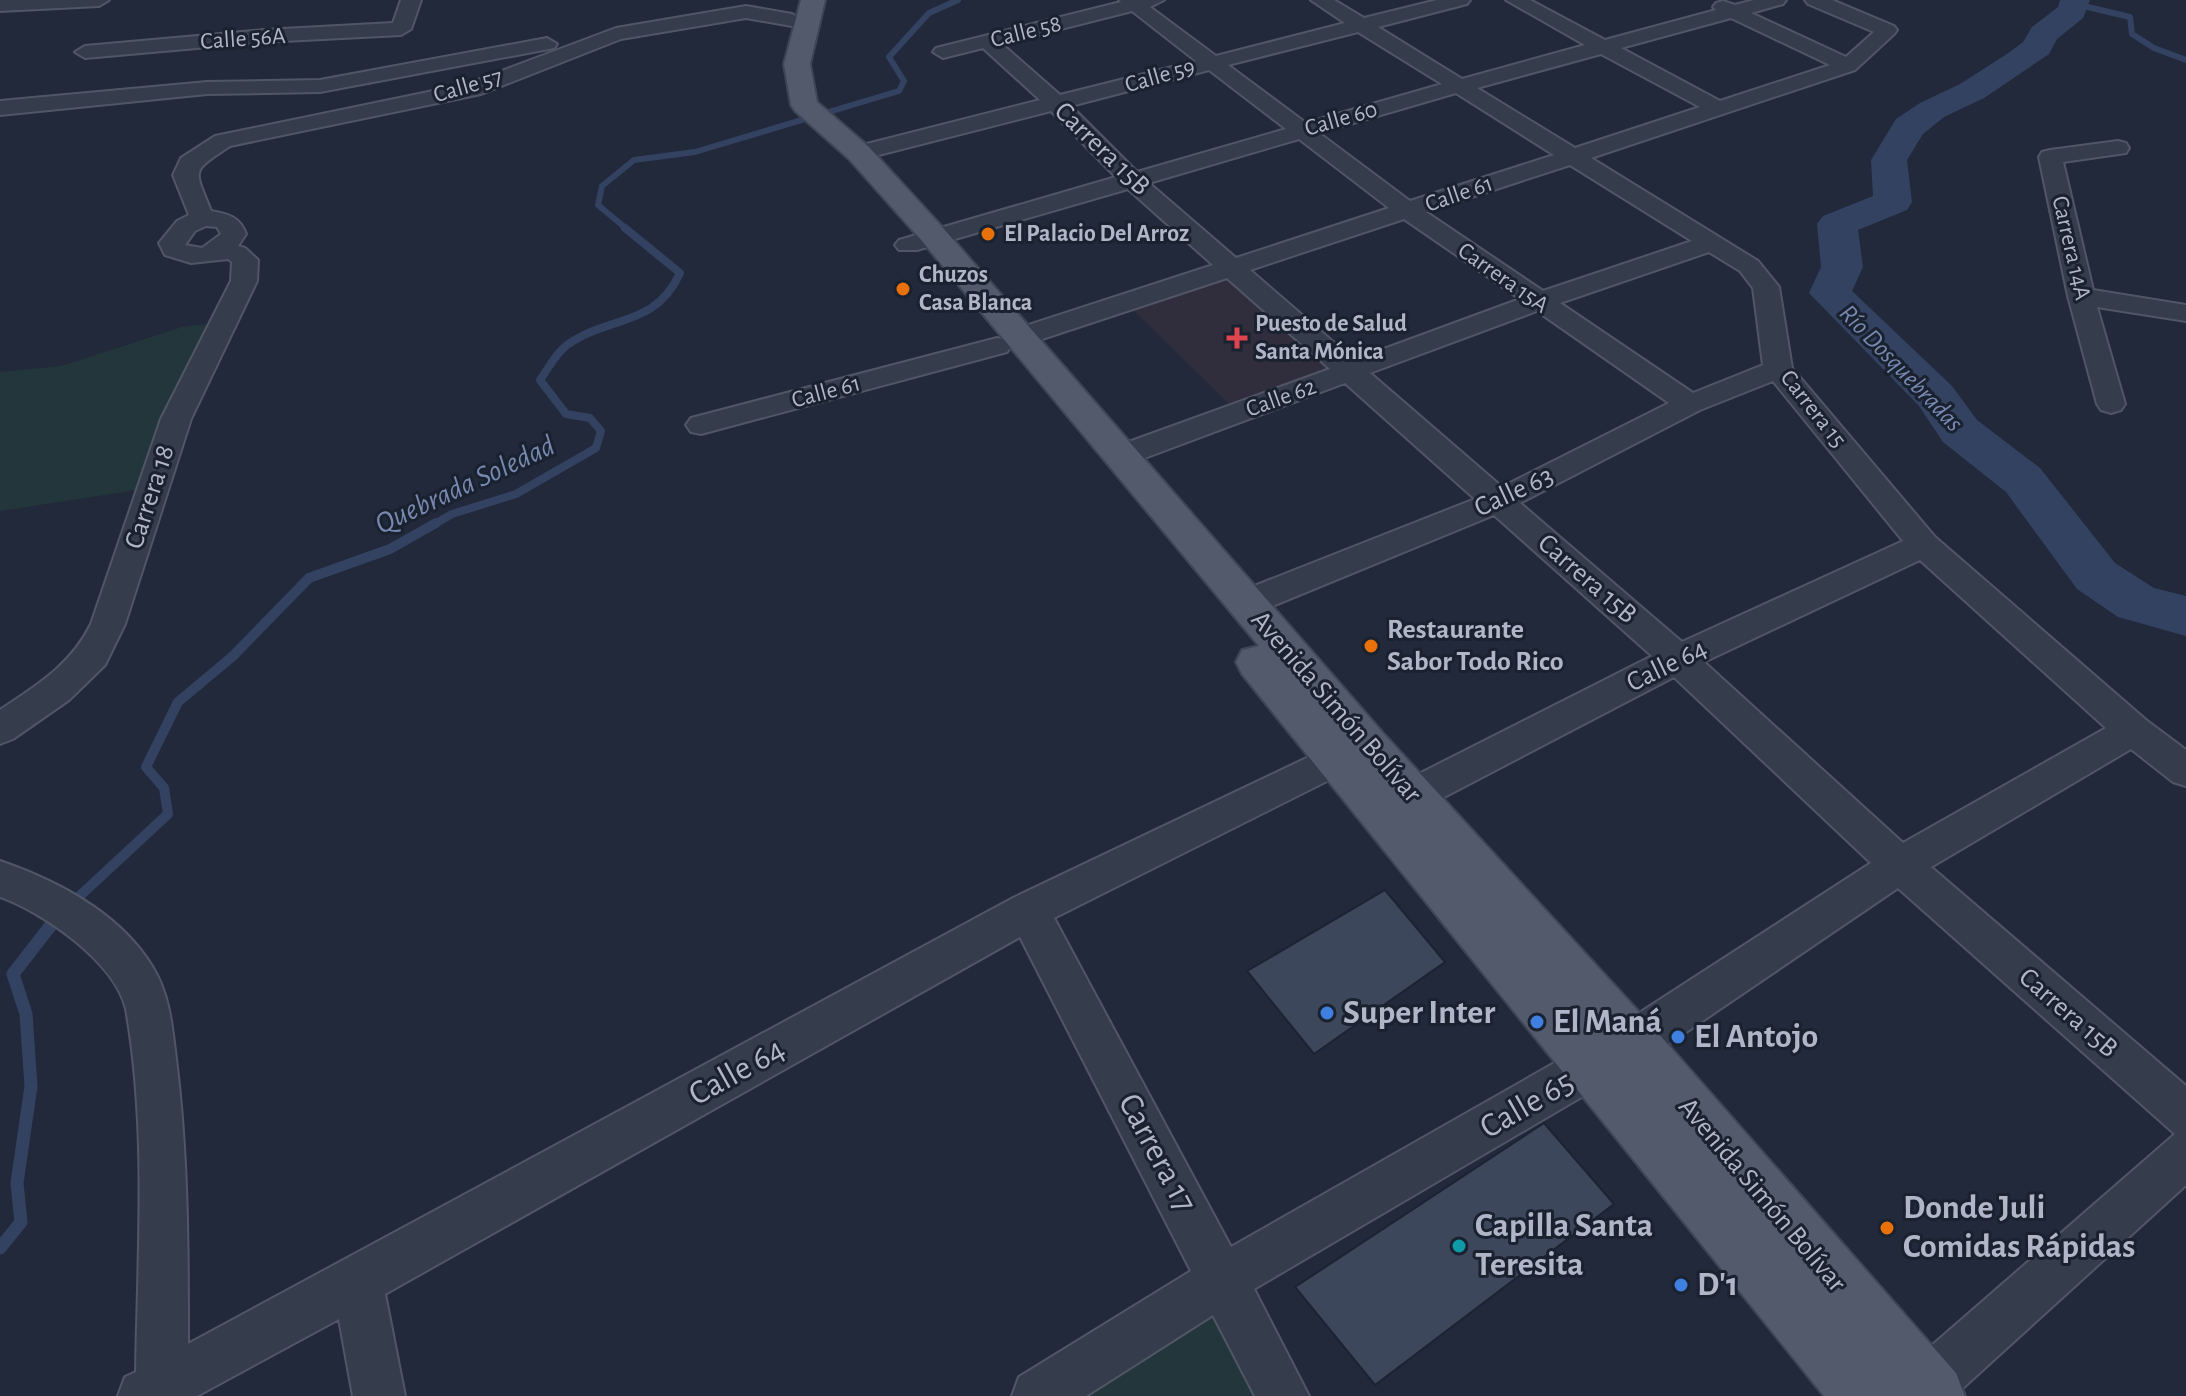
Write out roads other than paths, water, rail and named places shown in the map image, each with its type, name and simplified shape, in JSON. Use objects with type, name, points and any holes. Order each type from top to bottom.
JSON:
[{"type":"main road","name":"Avenida Simón Bolívar","points":[[813,0],[797,64],[794,106],[839,159],[920,240],[1008,342],[1336,759],[1929,1391]]},
{"type":"main road","points":[[793,10],[781,65],[794,106]]},
{"type":"main road","name":"Avenida Simón Bolívar","points":[[818,133],[859,153],[920,240]]},
{"type":"main road","name":"Avenida Simón Bolívar","points":[[1008,342],[1123,455],[1367,746],[1413,795],[1612,1055],[1865,1396]]},
{"type":"street","points":[[0,5],[99,0]]},
{"type":"street","name":"Calle 56A","points":[[85,52],[264,36],[401,29],[411,0]]},
{"type":"street","name":"Calle 57","points":[[732,14],[760,0]]},
{"type":"street","name":"Carrera 15","points":[[1321,0],[1749,266],[1766,287],[1778,369],[1924,545],[2133,730],[2186,771]]},
{"type":"street","name":"Calle 59","points":[[859,153],[1058,105],[1212,62],[1460,0]]},
{"type":"street","points":[[1516,0],[1717,108]]},
{"type":"street","points":[[1708,0],[1848,66]]},
{"type":"street","name":"Calle 60","points":[[920,240],[1134,182],[1462,85],[1776,0]]},
{"type":"street","name":"Calle 61","points":[[701,425],[1008,342],[1848,66],[1887,30],[1815,0]]},
{"type":"street","name":"Calle 58","points":[[943,52],[1139,1]]},
{"type":"street","name":"Carrera 15A","points":[[1139,1],[1212,62],[1408,211],[1690,404]]},
{"type":"street","name":"Calle 57","points":[[202,218],[185,175],[189,163],[223,141],[473,89],[616,34],[732,14],[793,10]]},
{"type":"street","points":[[0,108],[207,88],[320,86],[530,46],[593,42]]},
{"type":"street","name":"Carrera 15B","points":[[988,42],[1058,105],[1134,182],[1678,659],[1900,865],[2186,1116]]},
{"type":"street","name":"Carrera 14A","points":[[2111,404],[2081,296],[2050,157],[2118,148]]},
{"type":"street","points":[[202,218],[216,219],[233,227],[234,234],[219,250],[190,257],[174,250],[171,243],[176,234],[202,218]]},
{"type":"street","name":"Calle 62","points":[[1123,455],[1537,302],[1711,243]]},
{"type":"street","name":"Carrera 18","points":[[0,729],[56,690],[93,656],[108,624],[150,488],[176,419],[244,281],[245,260],[236,253],[219,250]]},
{"type":"street","points":[[2081,296],[2186,313]]},
{"type":"street","name":"Calle 63","points":[[1246,603],[1499,501],[1690,404],[1778,369]]},
{"type":"street","name":"Calle 64","points":[[1413,795],[1678,659],[1924,545]]},
{"type":"street","name":"Calle 65","points":[[1038,1396],[1224,1279],[1612,1055],[1900,865],[2133,730]]},
{"type":"street","name":"Calle 64","points":[[153,1390],[357,1282],[1028,911],[1336,759]]},
{"type":"street","points":[[0,879],[39,897],[92,928],[121,956],[146,998],[162,1128],[153,1390]]},
{"type":"street","name":"Carrera 17","points":[[1028,911],[1283,1396]]},
{"type":"street","points":[[1929,1391],[2186,1153]]},
{"type":"street","points":[[357,1282],[379,1396]]},
{"type":"waterway","name":"Quebrada Soledad","points":[[628,230],[598,205],[602,186],[634,160],[695,152],[899,91],[904,81],[889,57],[929,13],[958,0]]},
{"type":"waterway","name":"Río Dosquebradas","points":[[2075,0],[2072,11],[2043,34],[2037,47],[2019,61],[1972,91],[1932,110],[1909,127],[1889,160],[1893,202],[1837,224],[1842,267],[1830,293],[1936,396],[1960,431],[2023,480],[2096,576],[2137,603],[2186,616]]},
{"type":"waterway","points":[[2075,4],[2130,17],[2132,34],[2154,48],[2186,60]]},
{"type":"waterway","name":"Quebrada Soledad","points":[[433,525],[452,514],[516,494],[596,448],[601,431],[590,418],[566,414],[540,380],[567,345],[644,312],[670,291],[680,273],[625,228]]},
{"type":"waterway","name":"Quebrada Soledad","points":[[70,905],[168,814],[164,788],[146,767],[178,702],[233,656],[309,578],[390,549],[436,523]]},
{"type":"waterway","name":"Quebrada Soledad","points":[[0,1248],[21,1222],[17,1183],[31,1086],[26,1014],[13,974],[58,916]]},
{"type":"place","name":"El Palacio Del Arroz","points":[[988,234]]},
{"type":"place","name":"Chuzos Casa Blanca","points":[[903,289]]},
{"type":"place","name":"Puesto de Salud Santa Mónica","points":[[1237,338]]},
{"type":"place","name":"Restaurante Sabor Todo Rico","points":[[1371,646]]},
{"type":"place","name":"Super Inter","points":[[1327,1013]]},
{"type":"place","name":"El Maná","points":[[1537,1022]]},
{"type":"place","name":"El Antojo","points":[[1678,1037]]},
{"type":"place","name":"Donde Juli Comidas Rápidas","points":[[1887,1228]]},
{"type":"place","name":"Capilla Santa Teresita","points":[[1459,1246]]},
{"type":"place","name":"D'1","points":[[1681,1285]]}]
